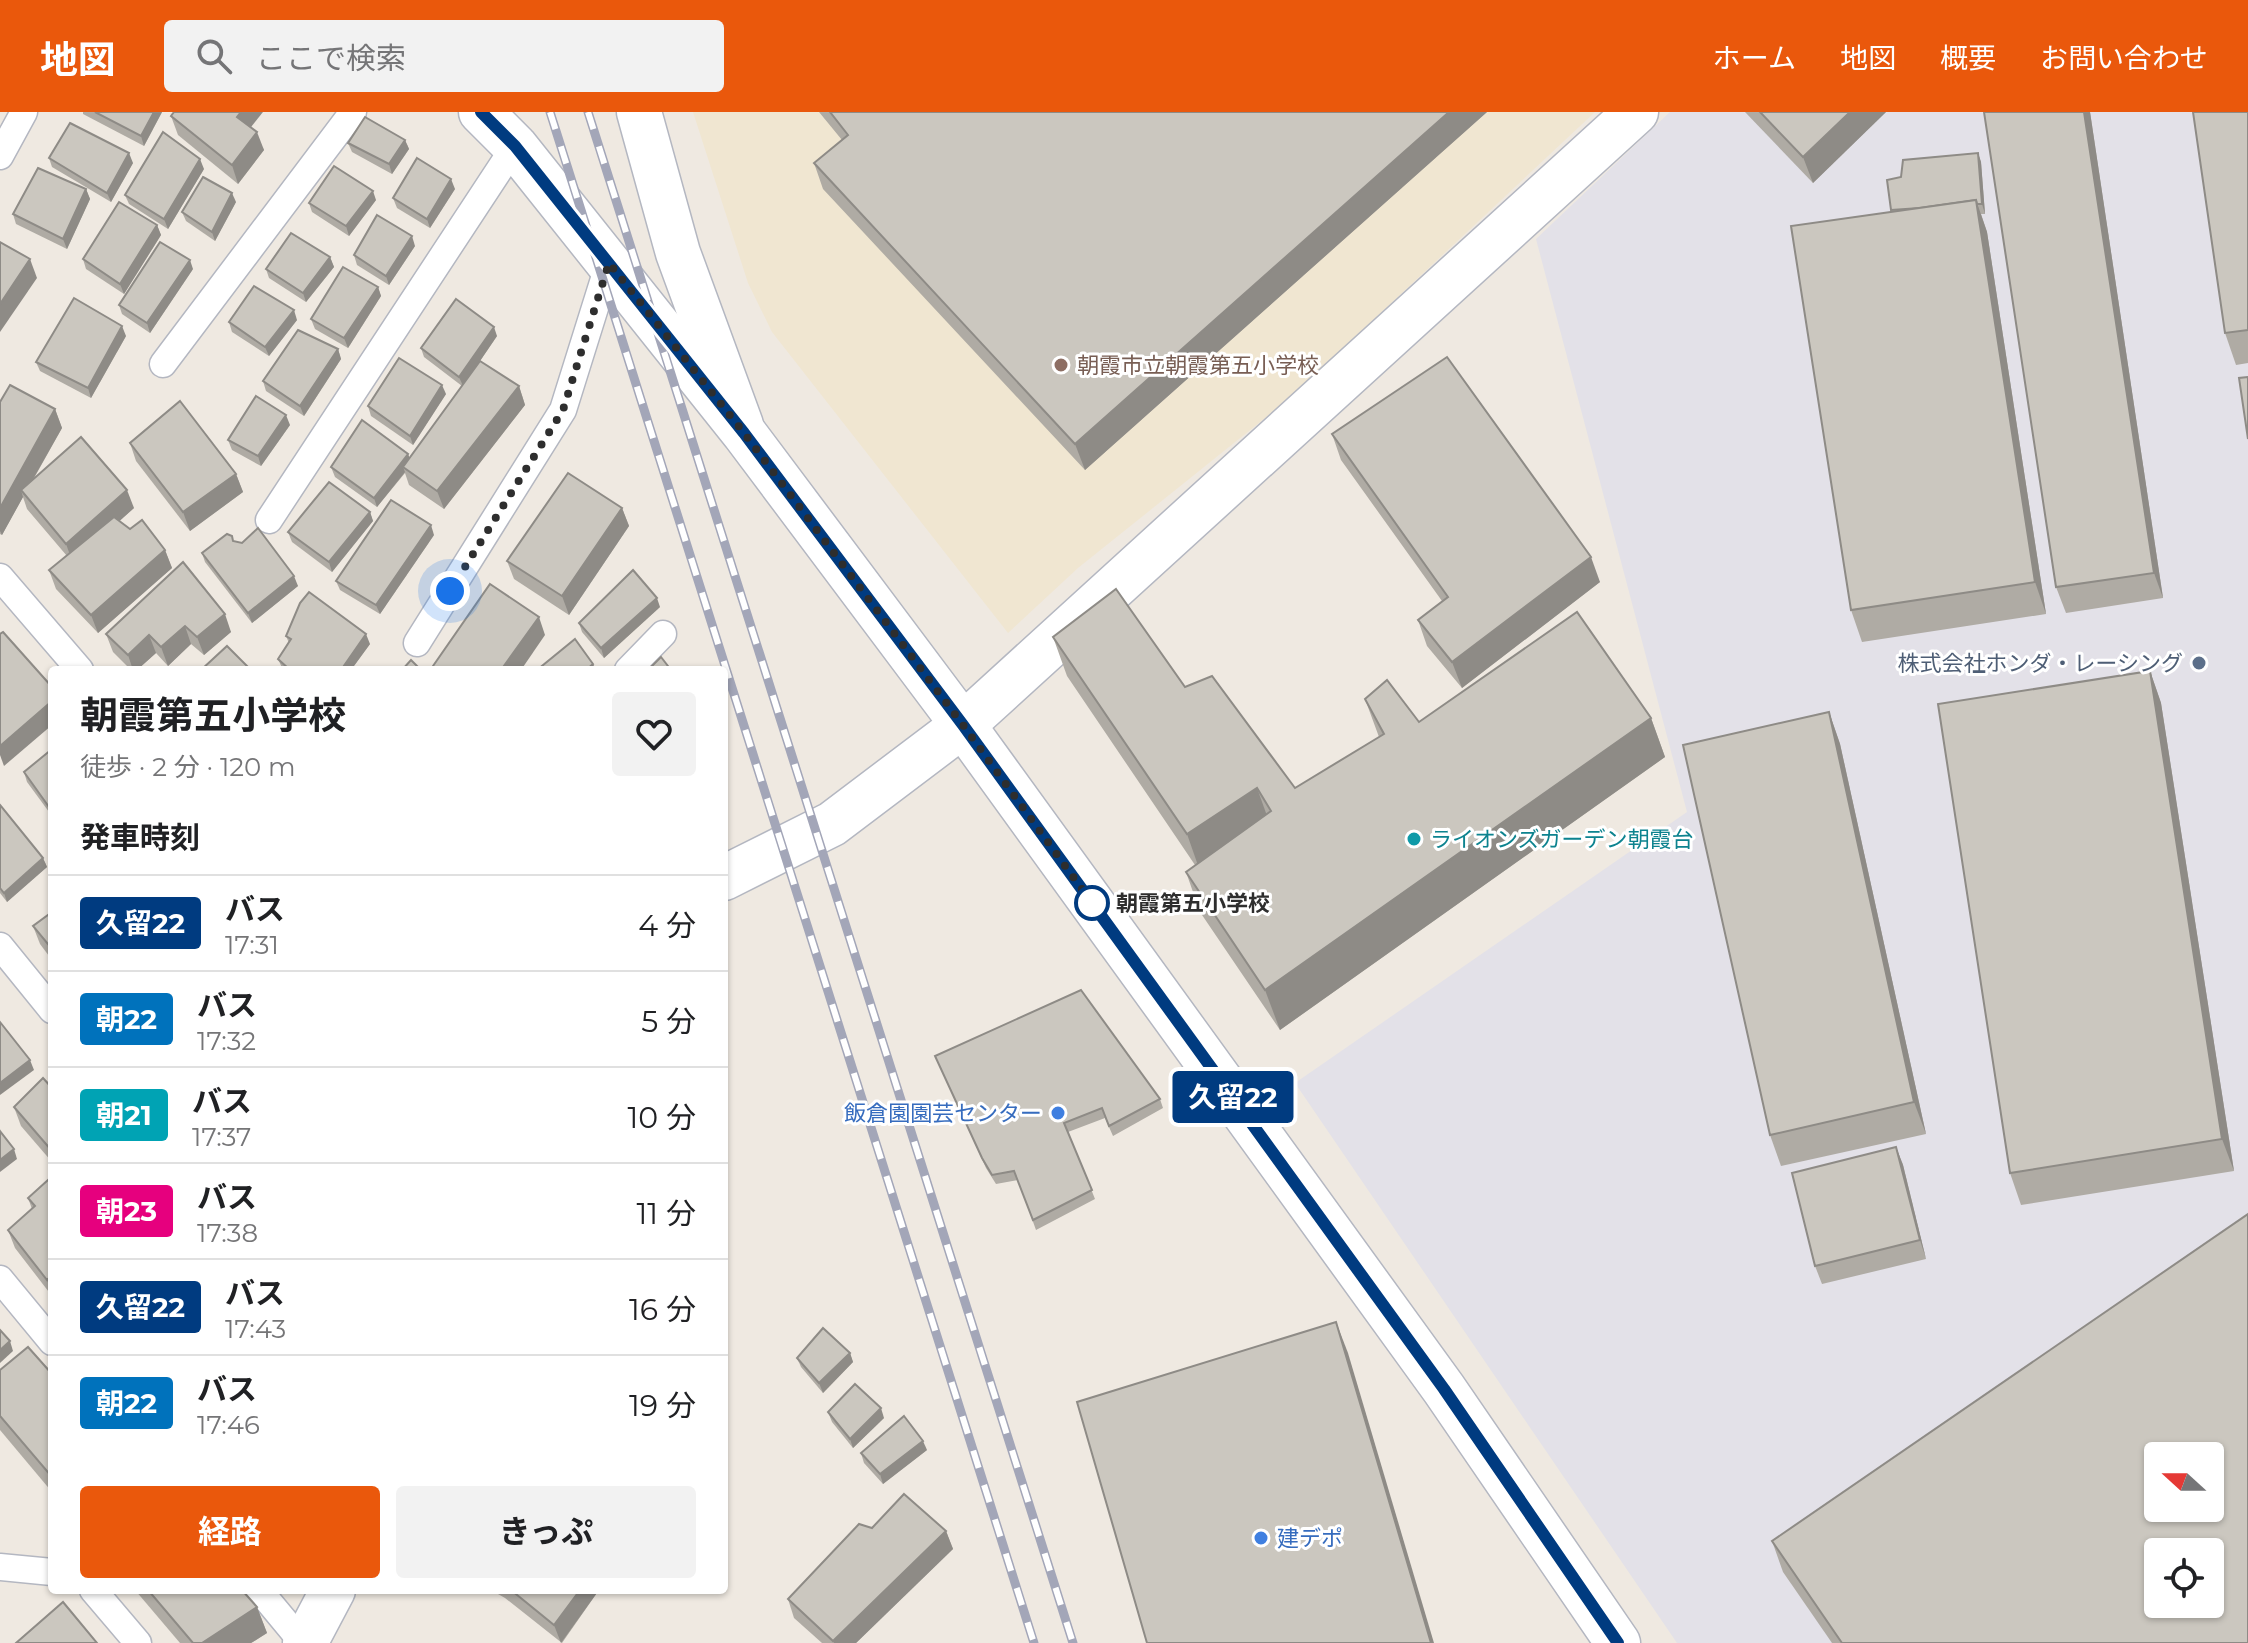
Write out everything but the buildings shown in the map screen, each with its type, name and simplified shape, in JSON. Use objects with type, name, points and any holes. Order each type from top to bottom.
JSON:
[{"type":"street","points":[[481,112],[515,146],[744,433],[963,725],[1444,1389],[1618,1643]]},
{"type":"street","points":[[639,112],[678,253],[744,433]]},
{"type":"street","points":[[728,876],[832,824],[963,725],[1636,112]]},
{"type":"street","points":[[304,1643],[331,1594]]},
{"type":"lane","points":[[0,156],[24,112]]},
{"type":"lane","points":[[163,364],[353,112]]},
{"type":"lane","points":[[269,520],[515,146]]},
{"type":"lane","points":[[417,643],[563,410],[609,263]]},
{"type":"lane","points":[[0,577],[77,666]]},
{"type":"lane","points":[[632,666],[663,634]]},
{"type":"lane","points":[[0,946],[48,1005]]},
{"type":"lane","points":[[0,1279],[48,1337]]},
{"type":"lane","points":[[0,1567],[48,1572]]},
{"type":"lane","points":[[96,1594],[138,1643]]},
{"type":"lane","points":[[262,1594],[304,1643]]},
{"type":"shaded area","name":"朝霞市立朝霞第五小学校","points":[[693,112],[1595,112],[1289,399],[1078,568],[1008,633],[772,332],[748,283]]},
{"type":"shaded area","points":[[1670,112],[2248,112],[2248,1643],[1677,1643],[1295,1083],[1687,812],[1536,239]]},
{"type":"railway","points":[[550,112],[725,666]]},
{"type":"railway","points":[[588,112],[1073,1643]]},
{"type":"railway","points":[[728,675],[1034,1643]]},
{"type":"bus line","name":"久留22","points":[[481,112],[515,146],[744,433],[963,725],[1444,1389],[1618,1643]]},
{"type":"place","name":"朝霞市立朝霞第五小学校","points":[[1061,365]]},
{"type":"place","name":"株式会社ホンダ・レーシング","points":[[2199,663]]},
{"type":"place","name":"ライオンズガーデン朝霞台","points":[[1414,839]]},
{"type":"place","name":"朝霞第五小学校","points":[[1092,903]]},
{"type":"place","name":"飯倉園園芸センター","points":[[1058,1113]]},
{"type":"place","name":"建デポ","points":[[1261,1538]]},
{"type":"route","points":[[450,591],[563,410],[609,263],[744,433],[1092,903]]}]
